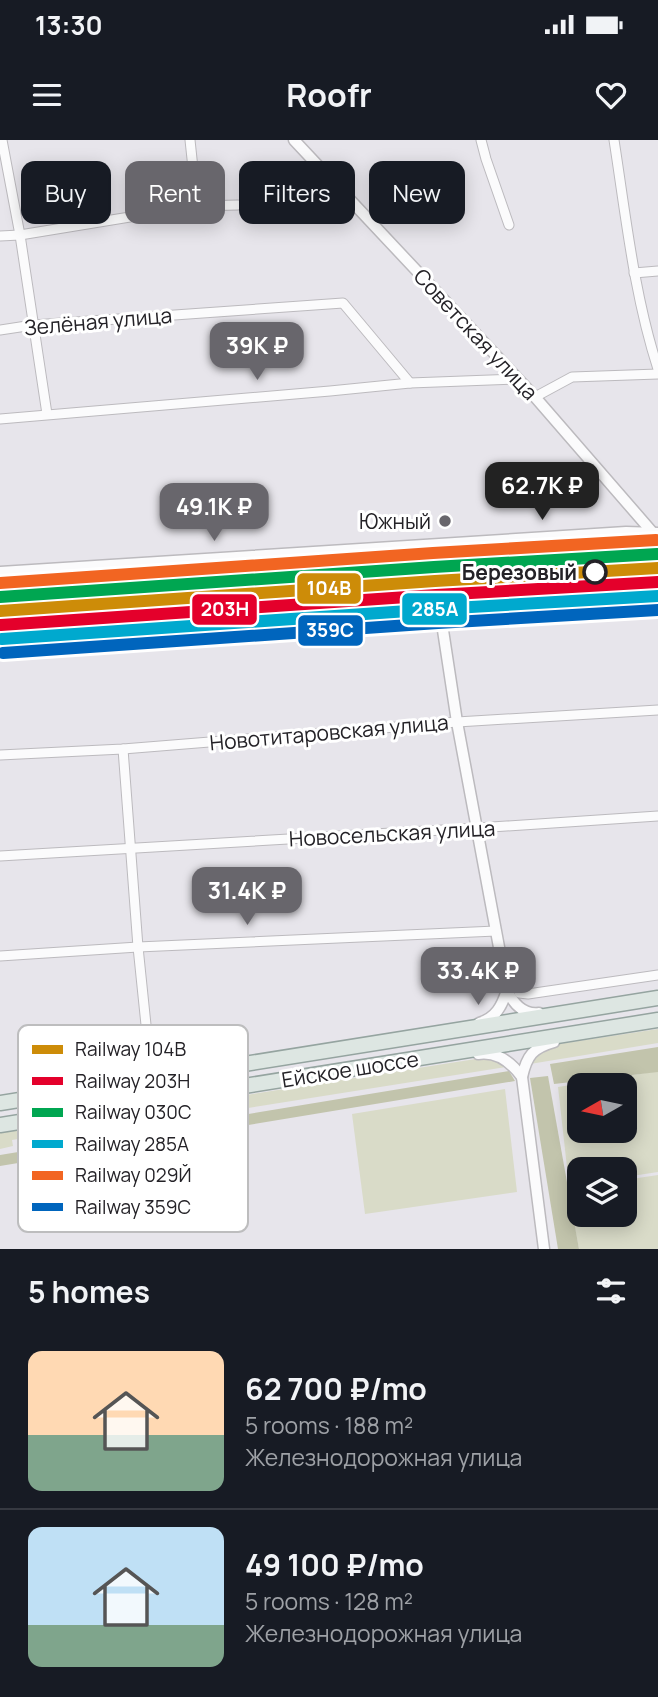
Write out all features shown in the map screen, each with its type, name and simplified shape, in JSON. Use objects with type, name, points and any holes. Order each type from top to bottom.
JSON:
[{"type":"main road","name":"Ейское шоссе","points":[[248,1064],[658,998]]},
{"type":"main road","name":"Ейское шоссе","points":[[248,1085],[658,1020]]},
{"type":"main road","name":"Ейское шоссе","points":[[0,1103],[18,1100]]},
{"type":"main road","name":"Ейское шоссе","points":[[0,1125],[18,1122]]},
{"type":"street","points":[[2,140],[20,235],[47,414]]},
{"type":"street","points":[[190,140],[192,161]]},
{"type":"street","name":"Советская улица","points":[[294,140],[534,397],[656,533]]},
{"type":"street","points":[[481,140],[509,225]]},
{"type":"street","points":[[534,397],[572,377],[658,372],[634,273],[614,140]]},
{"type":"street","points":[[225,205],[238,205]]},
{"type":"street","points":[[0,236],[125,218]]},
{"type":"street","points":[[634,273],[658,271]]},
{"type":"street","name":"Зелёная улица","points":[[0,330],[33,325],[343,303],[410,383]]},
{"type":"street","points":[[0,419],[410,383],[517,379]]},
{"type":"street","points":[[0,572],[626,532],[656,533]]},
{"type":"street","points":[[430,545],[457,722],[507,990],[514,1002],[524,1011],[533,1014],[566,1009],[573,1012]]},
{"type":"street","points":[[0,615],[351,593],[397,599],[440,614],[473,606],[492,596],[658,583]]},
{"type":"street","name":"Новотитаровская улица","points":[[0,755],[123,749],[457,722],[658,710]]},
{"type":"street","points":[[123,749],[146,1025]]},
{"type":"street","name":"Новосельская улица","points":[[0,856],[658,816]]},
{"type":"street","points":[[0,956],[496,931]]},
{"type":"street","points":[[519,993],[528,994],[658,975]]},
{"type":"street","points":[[470,1029],[472,1024],[490,1019],[499,1011],[507,990]]},
{"type":"street","points":[[544,1249],[522,1077],[531,1053],[564,1035]]},
{"type":"street","points":[[439,1055],[445,1059],[488,1052],[508,1061],[522,1077]]},
{"type":"green space","points":[[658,1029],[658,1043],[530,1064],[536,1054],[559,1044]]},
{"type":"green space","points":[[658,1047],[658,1072],[637,1074],[567,1073],[567,1082],[554,1084],[550,1064]]},
{"type":"green space","points":[[482,1058],[495,1060],[506,1067],[248,1108],[248,1095]]},
{"type":"green space","points":[[509,1071],[515,1081],[248,1125],[248,1114]]},
{"type":"green space","points":[[658,1071],[658,1172],[637,1175],[637,1157],[567,1157],[567,1167],[558,1087],[567,1086],[567,1143],[637,1143],[637,1074]]},
{"type":"green space","points":[[548,1076],[567,1182],[567,1227],[575,1227],[579,1249],[558,1249],[530,1078]]},
{"type":"green space","points":[[505,1089],[517,1192],[365,1214],[352,1114]]},
{"type":"green space","points":[[18,1130],[18,1139],[12,1140],[13,1146],[0,1149],[0,1133]]},
{"type":"green space","points":[[18,1152],[18,1163],[0,1166],[0,1155]]},
{"type":"green space","points":[[658,1175],[658,1249],[579,1249],[575,1227],[637,1227],[637,1178]]},
{"type":"railway","points":[[0,604],[658,563]]},
{"type":"rail line","name":"029Й","points":[[0,583],[656,540]]},
{"type":"rail line","name":"030C","points":[[0,597],[657,554]]},
{"type":"rail line","name":"104В","points":[[0,611],[658,568]]},
{"type":"rail line","name":"203Н","points":[[1,625],[658,582]]},
{"type":"rail line","name":"285А","points":[[2,639],[658,596]]},
{"type":"rail line","name":"359С","points":[[3,653],[658,610]]},
{"type":"place","name":"Южный","points":[[445,521]]},
{"type":"place","name":"Березовый","points":[[595,572]]}]
